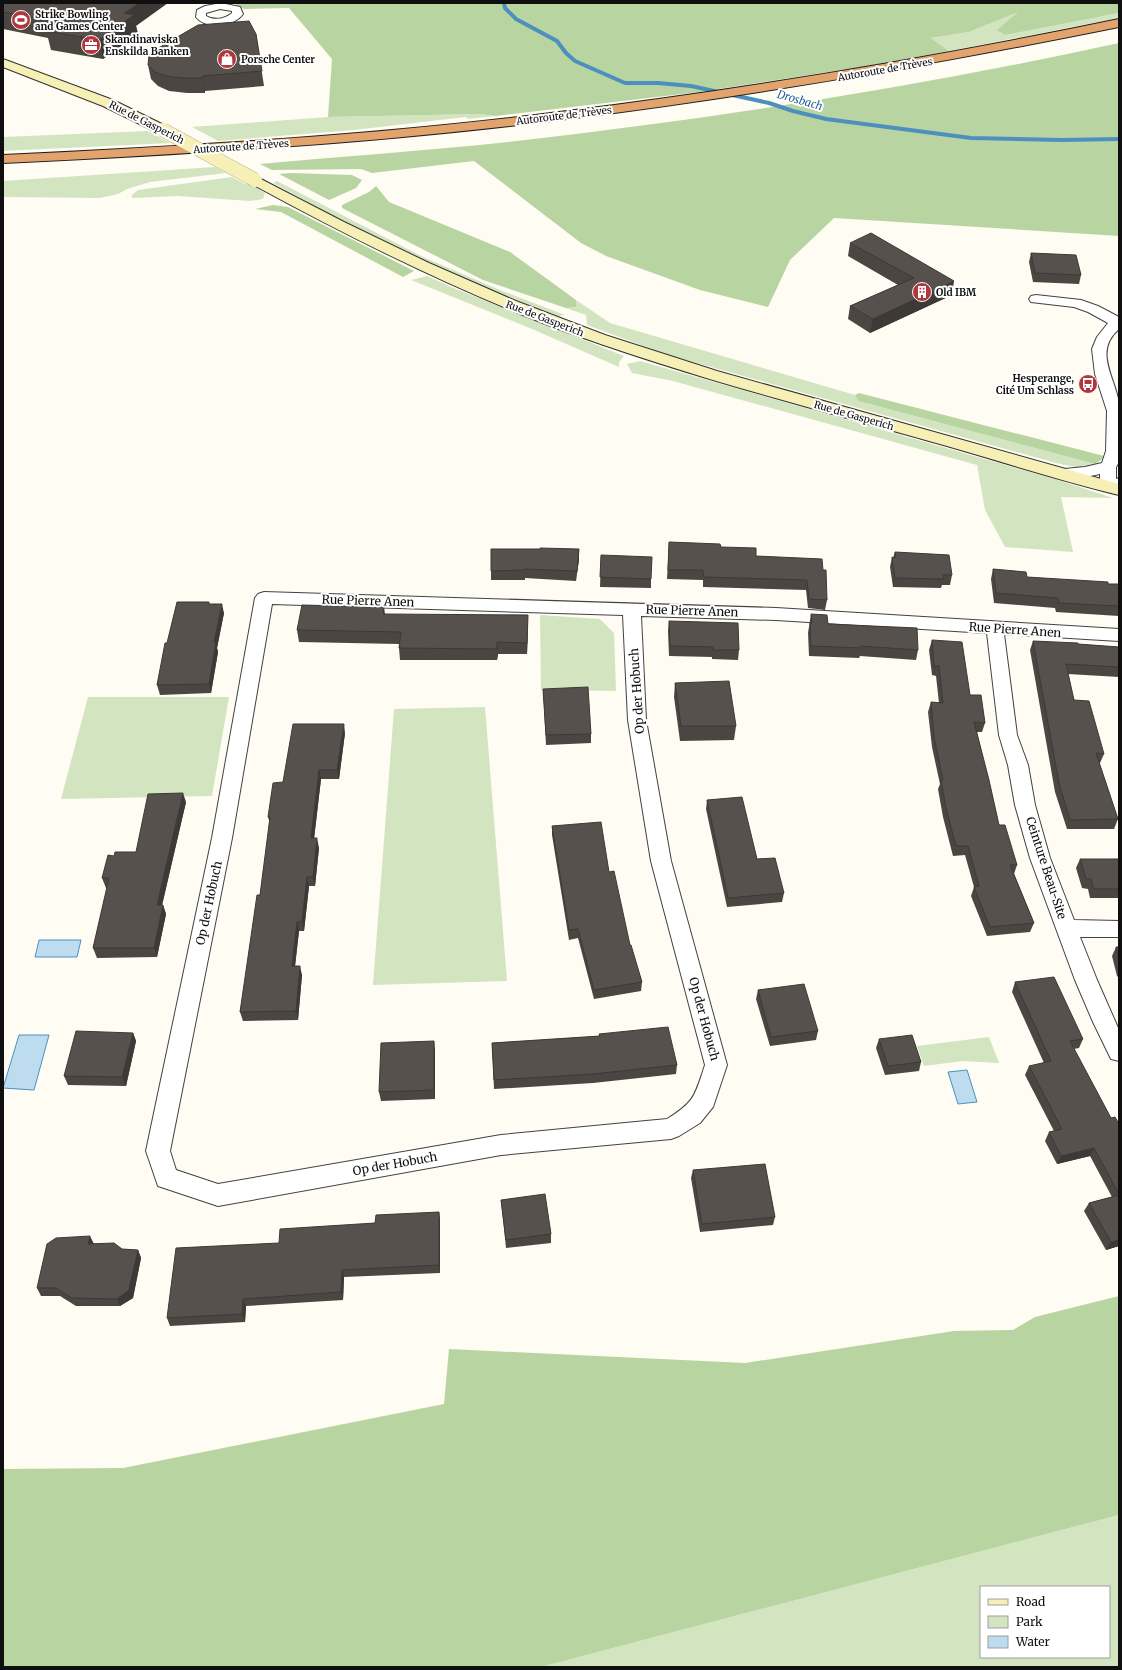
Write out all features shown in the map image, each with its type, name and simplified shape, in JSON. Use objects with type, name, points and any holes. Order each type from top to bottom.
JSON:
[{"type":"highway","name":"Autoroute de Trèves","points":[[3,159],[178,151],[534,125],[774,87],[998,49],[1119,23]]},
{"type":"highway","points":[[966,67],[1007,59]]},
{"type":"highway","name":"Autoroute de Trèves","points":[[44,170],[181,163],[340,151],[534,125],[782,97],[943,71]]},
{"type":"highway","points":[[3,172],[30,171]]},
{"type":"main road","name":"Rue de Gasperich","points":[[3,63],[108,103],[163,130],[359,237],[481,293],[565,326],[720,377],[1060,473],[1115,486]]},
{"type":"street","points":[[1036,299],[1076,302],[1118,322],[1104,336],[1099,350],[1106,387],[1117,415],[1112,461],[1108,467],[1085,472],[1060,473]]},
{"type":"street","points":[[1108,467],[1115,486]]},
{"type":"street","name":"Op der Hobuch","points":[[264,598],[222,838],[158,1151],[166,1178],[218,1195],[501,1145],[671,1129],[692,1116],[705,1100],[716,1065],[661,861],[637,720],[632,610]]},
{"type":"street","name":"Rue Pierre Anen","points":[[264,598],[776,614],[995,629],[1119,635]]},
{"type":"street","name":"Ceinture Beau-Site","points":[[995,629],[1008,735],[1018,765],[1025,804],[1040,858],[1086,980],[1119,1052]]},
{"type":"street","points":[[1066,928],[1119,929]]},
{"type":"green space","points":[[233,3],[1119,3],[1119,13],[1005,35],[997,30],[1018,12],[969,32],[931,38],[949,51],[861,67],[699,92],[496,116],[479,114],[328,117],[332,59],[289,8],[244,9]]},
{"type":"green space","points":[[1020,11],[998,30],[1005,35],[1119,13],[1119,18],[949,51],[931,38],[969,32]]},
{"type":"green space","points":[[1119,43],[1119,236],[834,218],[790,260],[768,307],[700,290],[606,256],[581,243],[474,161],[372,173],[361,169],[272,170],[260,164],[508,142],[662,123],[891,88]]},
{"type":"green space","points":[[479,114],[496,116],[468,119],[466,117],[354,130],[218,141],[192,127],[328,117]]},
{"type":"green space","points":[[148,131],[170,143],[3,151],[3,137]]},
{"type":"green space","points":[[215,167],[226,173],[150,182],[127,189],[118,194],[100,198],[3,197],[3,181]]},
{"type":"green space","points":[[279,174],[352,175],[362,180],[356,188],[329,200]]},
{"type":"green space","points":[[232,177],[245,184],[249,183],[265,193],[263,199],[250,201],[178,196],[133,198],[131,196],[138,190]]},
{"type":"green space","points":[[277,181],[421,256],[500,290],[565,315],[558,316],[510,297],[392,246],[357,229],[273,183]]},
{"type":"green space","points":[[376,186],[389,202],[510,252],[576,300],[576,307],[566,308],[483,280],[342,208],[342,205],[369,192]]},
{"type":"green space","points":[[273,205],[288,207],[414,271],[403,277],[281,212],[255,209]]},
{"type":"green space","points":[[427,276],[624,356],[619,362],[619,367],[532,329],[411,280]]},
{"type":"green space","points":[[576,300],[610,323],[855,395],[858,401],[1095,464],[1081,468],[1056,463],[668,355],[587,325],[586,315],[566,308],[576,307]]},
{"type":"green space","points":[[640,361],[1055,479],[1113,498],[1061,497],[1073,552],[1005,547],[985,510],[977,465],[673,381],[632,373],[627,364]]},
{"type":"green space","points":[[859,393],[1104,456],[1095,464],[858,401],[855,395]]},
{"type":"green space","points":[[540,615],[600,619],[614,633],[616,691],[541,690]]},
{"type":"green space","points":[[88,697],[229,697],[212,796],[61,799]]},
{"type":"green space","points":[[485,707],[507,981],[373,985],[394,709]]},
{"type":"green space","points":[[989,1037],[999,1063],[963,1061],[924,1066],[917,1046]]},
{"type":"green space","points":[[1119,1296],[1119,1515],[541,1667],[3,1667],[3,1469],[123,1468],[444,1404],[449,1349],[745,1363],[954,1331],[1013,1330],[1035,1317]]},
{"type":"green space","points":[[1119,1515],[1119,1667],[541,1667]]},
{"type":"water","points":[[39,940],[81,940],[77,957],[35,957]]},
{"type":"water","points":[[19,1035],[49,1035],[34,1090],[3,1088]]},
{"type":"water","points":[[967,1070],[977,1102],[958,1104],[948,1072]]},
{"type":"building","points":[[3,3],[139,3],[124,13],[134,15],[99,40],[46,31],[59,22],[3,12]]},
{"type":"building","points":[[249,21],[256,34],[262,71],[203,76],[203,78],[184,78],[166,76],[155,72],[148,65],[149,55],[155,50],[198,25]]},
{"type":"building","points":[[871,233],[954,281],[873,319],[850,306],[914,278],[850,243]]},
{"type":"building","points":[[1031,253],[1076,255],[1081,275],[1035,273]]},
{"type":"building","points":[[669,542],[720,544],[721,547],[756,548],[756,556],[822,559],[823,570],[826,570],[827,600],[809,599],[807,580],[704,577],[703,570],[668,570]]},
{"type":"building","points":[[491,549],[579,549],[577,571],[524,569],[491,571]]},
{"type":"building","points":[[895,552],[949,555],[952,575],[943,575],[944,579],[895,578],[892,557],[895,558]]},
{"type":"building","points":[[601,555],[652,557],[651,579],[600,577]]},
{"type":"building","points":[[993,569],[1026,572],[1027,577],[1119,584],[1119,606],[1059,603],[1058,598],[996,593]]},
{"type":"building","points":[[177,602],[209,602],[209,604],[222,604],[214,642],[216,642],[209,684],[157,685],[165,643],[167,643]]},
{"type":"building","points":[[302,605],[384,607],[383,614],[528,615],[527,643],[497,642],[497,649],[399,648],[401,632],[297,630]]},
{"type":"building","points":[[811,614],[827,615],[828,624],[917,628],[918,650],[861,646],[861,648],[811,646]]},
{"type":"building","points":[[669,621],[738,623],[739,650],[713,650],[713,647],[670,646]]},
{"type":"building","points":[[932,640],[962,642],[970,695],[981,695],[985,723],[974,722],[999,825],[1005,825],[1017,865],[1010,865],[1034,923],[990,927],[974,887],[979,886],[968,846],[956,846],[946,808],[941,780],[943,780],[934,737],[931,702],[943,703],[939,666],[934,666]]},
{"type":"building","points":[[1033,641],[1119,647],[1119,667],[1066,664],[1074,700],[1089,701],[1104,754],[1096,753],[1118,819],[1070,820],[1059,783]]},
{"type":"building","points":[[729,681],[736,726],[681,726],[675,683]]},
{"type":"building","points":[[588,687],[591,734],[546,735],[543,689]]},
{"type":"building","points":[[293,724],[344,724],[337,770],[319,770],[311,838],[317,838],[313,877],[307,877],[302,921],[297,922],[292,966],[300,966],[296,1011],[240,1012],[257,895],[260,895],[273,783],[283,782]]},
{"type":"building","points":[[183,793],[157,905],[163,905],[154,948],[93,948],[109,878],[102,878],[108,855],[114,856],[115,852],[136,852],[148,794]]},
{"type":"building","points":[[742,797],[757,859],[775,858],[784,893],[728,898],[707,800]]},
{"type":"building","points":[[601,822],[609,872],[614,871],[630,945],[642,982],[594,990],[578,929],[569,930],[552,826]]},
{"type":"building","points":[[1080,859],[1119,859],[1119,889],[1094,889],[1091,879],[1086,879]]},
{"type":"building","points":[[1116,947],[1119,947],[1119,959]]},
{"type":"building","points":[[1054,977],[1083,1039],[1070,1041],[1111,1118],[1115,1117],[1119,1124],[1119,1194],[1094,1148],[1061,1156],[1049,1132],[1062,1129],[1029,1066],[1051,1061],[1015,982]]},
{"type":"building","points":[[804,984],[818,1031],[771,1037],[758,990]]},
{"type":"building","points":[[668,1027],[677,1065],[593,1074],[494,1080],[492,1043],[600,1036],[599,1034]]},
{"type":"building","points":[[76,1031],[133,1033],[122,1077],[64,1076]]},
{"type":"building","points":[[912,1035],[921,1062],[888,1066],[879,1039]]},
{"type":"building","points":[[434,1041],[434,1090],[379,1092],[381,1043]]},
{"type":"building","points":[[765,1164],[775,1217],[702,1224],[693,1170]]},
{"type":"building","points":[[545,1194],[551,1234],[506,1240],[501,1200]]},
{"type":"building","points":[[1119,1195],[1119,1240],[1111,1242],[1089,1203]]},
{"type":"building","points":[[439,1212],[439,1265],[342,1270],[341,1292],[243,1299],[242,1314],[167,1318],[176,1248],[279,1243],[280,1229],[375,1223],[376,1215]]},
{"type":"building","points":[[90,1236],[88,1244],[114,1243],[122,1249],[138,1250],[129,1290],[117,1299],[72,1298],[56,1288],[37,1288],[47,1244],[56,1238]]},
{"type":"waterway","name":"Drosbach","points":[[504,3],[505,8],[516,19],[557,41],[566,53],[575,61],[625,83],[658,83],[691,86],[769,103],[793,111],[826,119],[971,138],[1062,140],[1119,139]]},
{"type":"place","name":"Strike Bowling and Games Center","points":[[21,20]]},
{"type":"place","name":"Skandinaviska Enskilda Banken","points":[[91,45]]},
{"type":"place","name":"Porsche Center","points":[[227,59]]},
{"type":"place","name":"Old IBM","points":[[922,292]]},
{"type":"place","name":"Hesperange, Cité Um Schlass","points":[[1088,384]]}]
